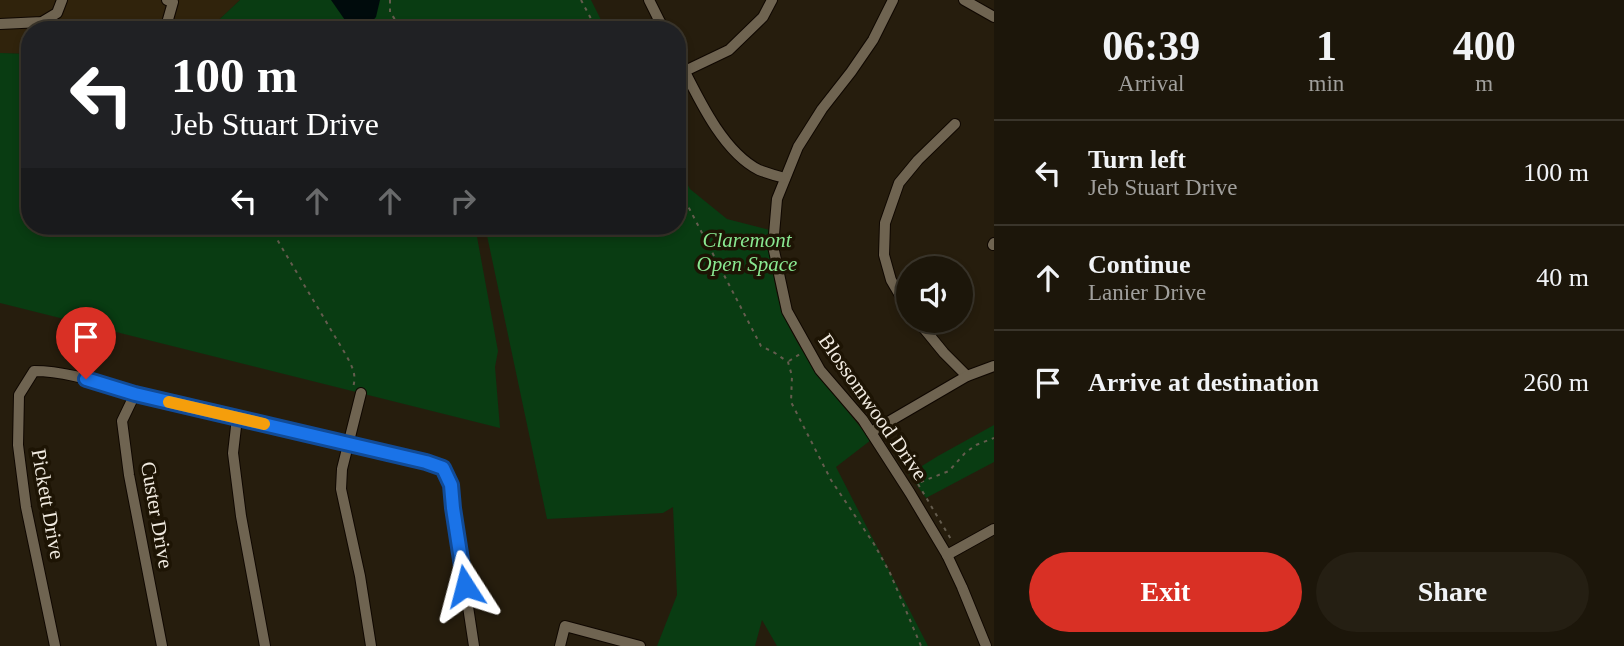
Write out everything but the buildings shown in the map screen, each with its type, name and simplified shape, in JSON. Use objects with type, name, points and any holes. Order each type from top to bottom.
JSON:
[{"type":"street","points":[[52,21],[62,0]]},
{"type":"street","points":[[649,0],[660,21]]},
{"type":"street","points":[[686,71],[729,50],[763,17],[772,0]]},
{"type":"street","name":"Blossomwood Drive","points":[[893,0],[873,40],[822,108],[798,147],[777,199],[773,246],[787,311],[820,370],[875,430],[910,493],[951,553],[986,646]]},
{"type":"street","points":[[964,0],[994,17]]},
{"type":"street","points":[[166,21],[170,1]]},
{"type":"street","points":[[0,24],[21,25]]},
{"type":"street","points":[[686,73],[706,113],[737,154],[759,169],[785,178]]},
{"type":"street","points":[[896,290],[884,255],[885,223],[899,184],[918,160],[955,124]]},
{"type":"street","points":[[928,333],[967,376]]},
{"type":"street","points":[[875,430],[967,376],[994,366]]},
{"type":"street","name":"Pickett Drive","points":[[55,646],[26,507],[18,445],[19,395],[34,371],[49,371],[86,379],[135,394]]},
{"type":"street","points":[[356,393],[341,489],[372,646]]},
{"type":"street","points":[[135,394],[348,443],[443,468],[451,485],[474,646]]},
{"type":"street","name":"Custer Drive","points":[[135,394],[122,421],[129,475],[162,646]]},
{"type":"street","points":[[237,418],[233,453],[241,516],[265,646]]},
{"type":"street","points":[[951,553],[994,529]]},
{"type":"street","points":[[560,646],[565,626],[640,646]]},
{"type":"path","points":[[390,0],[390,12],[396,21]]},
{"type":"path","points":[[581,0],[592,21]]},
{"type":"path","points":[[686,202],[761,346],[788,362],[792,376],[791,402],[831,480],[890,573],[921,646]]},
{"type":"path","points":[[274,235],[354,370],[356,393]]},
{"type":"path","points":[[788,362],[800,354]]},
{"type":"path","points":[[875,430],[918,483],[949,538],[953,540],[951,553]]},
{"type":"path","points":[[918,483],[949,471],[965,453],[994,438]]},
{"type":"shaded area","points":[[0,0],[240,0],[218,21],[21,21],[21,54],[0,53]]},
{"type":"shaded area","points":[[331,0],[380,0],[372,21],[346,21]]},
{"type":"green space","points":[[240,0],[591,0],[602,21],[218,21]]},
{"type":"green space","points":[[0,53],[21,54],[21,235],[477,235],[498,351],[495,367],[500,428],[0,303]]},
{"type":"green space","name":"Claremont Open Space","points":[[686,182],[690,189],[727,219],[770,230],[776,290],[789,327],[809,362],[871,440],[836,467],[928,646],[777,646],[762,620],[755,646],[657,646],[677,595],[673,507],[663,513],[547,519],[487,235],[686,235]]},
{"type":"green space","points":[[994,425],[994,462],[926,498],[909,474]]},
{"type":"slow traffic","points":[[169,402],[264,424]]},
{"type":"route","points":[[86,379],[135,394],[443,468],[451,485],[465,586]]}]
